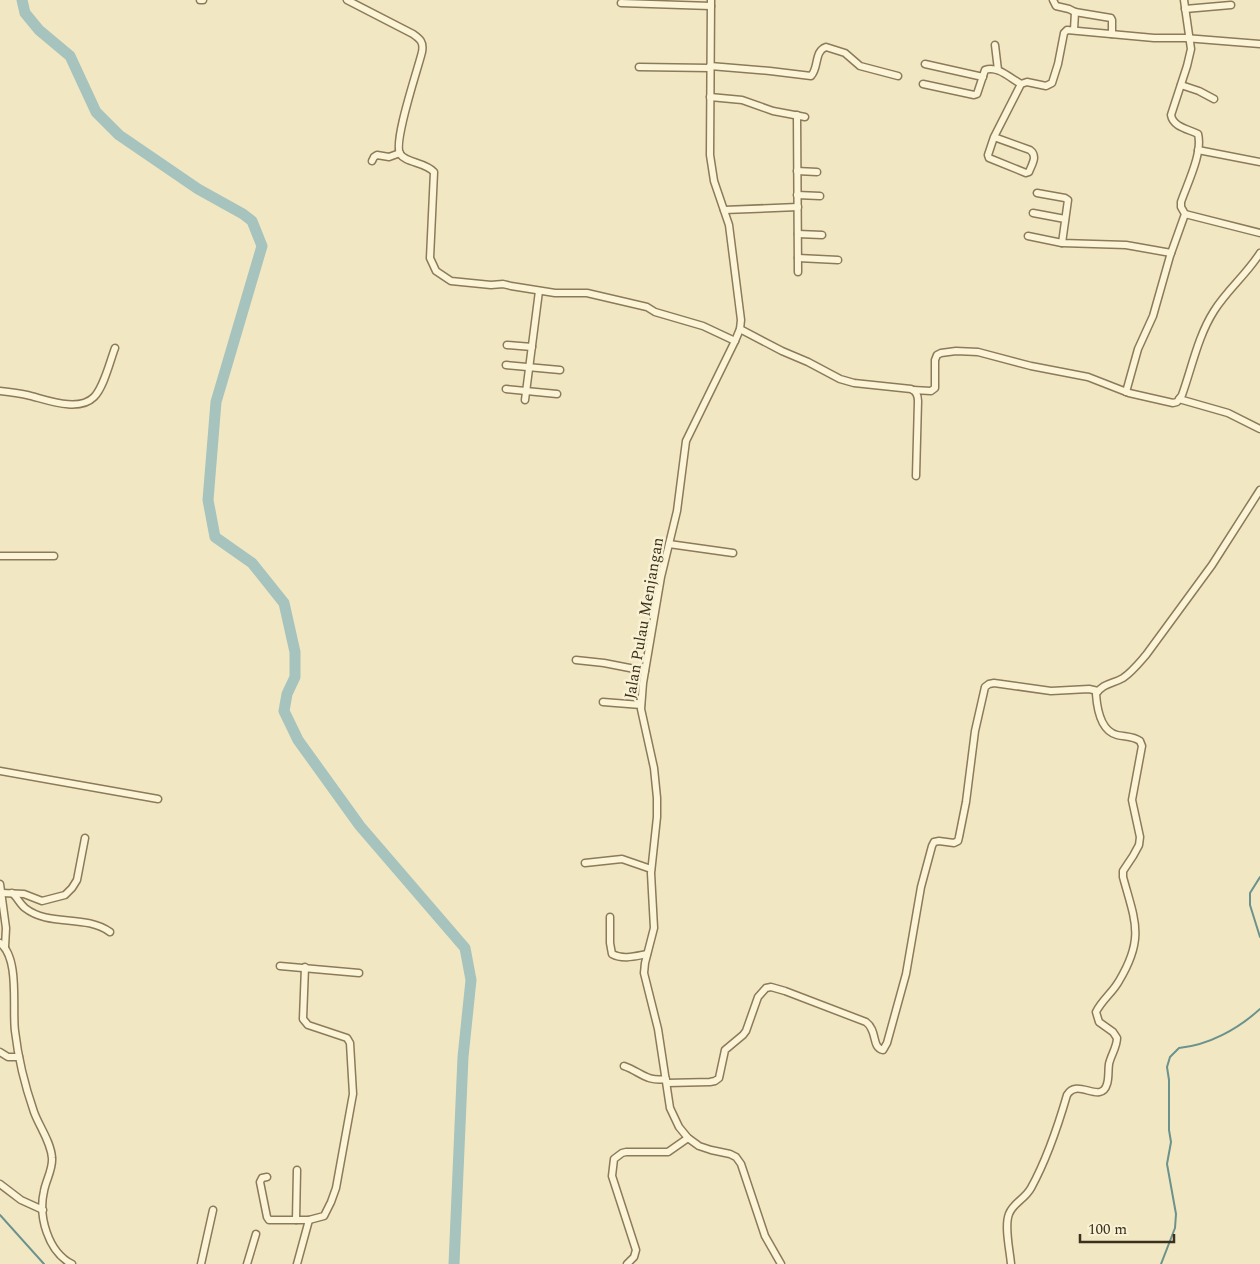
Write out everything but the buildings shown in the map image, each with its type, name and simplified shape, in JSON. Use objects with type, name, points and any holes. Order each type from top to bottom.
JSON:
[{"type":"street","points":[[347,0],[412,34],[420,39],[423,44],[399,146],[400,153],[405,158],[429,167],[434,172],[430,258],[436,271],[445,278],[456,282],[491,285],[500,283],[539,291],[587,293],[644,306],[655,312],[703,326],[735,341]]},
{"type":"street","points":[[1053,0],[1056,6],[1075,12],[1110,18],[1112,20],[1112,34]]},
{"type":"street","points":[[1184,0],[1191,40],[1190,57],[1172,109],[1172,119],[1175,123],[1198,134],[1198,150],[1181,207],[1185,214],[1260,233]]},
{"type":"street","points":[[621,4],[711,3]]},
{"type":"street","name":"Jalan Pulau Menjangan","points":[[711,3],[709,139],[711,164],[716,189],[729,225],[740,305],[740,329],[686,441],[677,511],[661,577],[645,671],[641,705],[658,798],[651,869],[654,920],[644,974],[658,1029],[673,1114],[679,1127],[688,1138],[699,1146],[730,1154],[741,1164],[765,1236],[780,1264]]},
{"type":"street","points":[[1185,9],[1231,5]]},
{"type":"street","points":[[1074,30],[1075,12]]},
{"type":"street","points":[[994,137],[1034,152],[1035,156],[1028,172],[989,158],[988,154],[994,137],[1021,84],[1027,82],[1046,86],[1052,83],[1064,33],[1067,30],[1260,44]]},
{"type":"street","points":[[995,45],[998,70]]},
{"type":"street","points":[[639,66],[710,67],[811,76],[815,70],[821,49],[826,47],[845,53],[860,66],[898,76]]},
{"type":"street","points":[[925,64],[982,77]]},
{"type":"street","points":[[923,84],[974,95],[977,94],[985,70],[993,68],[1021,84]]},
{"type":"street","points":[[1181,85],[1200,91],[1214,99]]},
{"type":"street","points":[[710,97],[742,100],[773,111],[805,117]]},
{"type":"street","points":[[797,115],[798,272]]},
{"type":"street","points":[[1198,150],[1260,162]]},
{"type":"street","points":[[372,161],[377,155],[389,157],[400,153]]},
{"type":"street","points":[[797,171],[817,172]]},
{"type":"street","points":[[1037,193],[1067,199],[1062,243]]},
{"type":"street","points":[[797,195],[820,196]]},
{"type":"street","points":[[724,210],[798,207]]},
{"type":"street","points":[[1033,213],[1065,219]]},
{"type":"street","points":[[1126,392],[1138,349],[1153,316],[1171,253],[1185,214]]},
{"type":"street","points":[[798,234],[822,235]]},
{"type":"street","points":[[1028,236],[1062,243],[1126,245],[1171,253]]},
{"type":"street","points":[[740,329],[840,379],[854,383],[931,391],[935,388],[935,360],[937,355],[963,350],[978,352],[1047,370],[1088,377],[1142,397],[1173,403],[1180,399],[1200,340],[1214,310],[1241,279],[1260,253]]},
{"type":"street","points":[[798,258],[838,260]]},
{"type":"street","points":[[525,400],[539,291]]},
{"type":"street","points":[[507,345],[532,347]]},
{"type":"street","points":[[0,391],[27,395],[60,404],[88,401],[95,396],[99,389],[115,348]]},
{"type":"street","points":[[506,365],[560,370]]},
{"type":"street","points":[[506,389],[557,394]]},
{"type":"street","points":[[913,390],[917,393],[918,401],[916,476]]},
{"type":"street","points":[[1180,399],[1228,413],[1260,429]]},
{"type":"street","points":[[1011,1264],[1008,1215],[1030,1190],[1058,1124],[1069,1090],[1076,1088],[1098,1092],[1102,1091],[1107,1084],[1109,1064],[1118,1038],[1099,1022],[1096,1012],[1120,980],[1137,939],[1135,920],[1123,871],[1139,844],[1140,837],[1132,800],[1142,746],[1136,738],[1114,734],[1104,725],[1096,700],[1098,691],[1103,686],[1122,678],[1142,660],[1212,565],[1260,490]]},
{"type":"street","points":[[669,544],[733,552]]},
{"type":"street","points":[[0,556],[54,556]]},
{"type":"street","points":[[576,660],[604,662],[645,671]]},
{"type":"street","points":[[624,1066],[644,1077],[656,1080],[715,1082],[719,1078],[725,1050],[743,1035],[749,1024],[758,997],[766,988],[771,987],[866,1022],[872,1028],[876,1046],[883,1050],[891,1031],[906,974],[922,887],[932,846],[934,842],[954,843],[958,841],[966,802],[975,731],[985,687],[989,684],[994,684],[1051,691],[1089,689],[1098,691]]},
{"type":"street","points":[[603,702],[641,705]]},
{"type":"street","points":[[0,771],[158,799]]},
{"type":"street","points":[[2,893],[24,894],[42,900],[59,897],[69,892],[77,880],[85,838]]},
{"type":"street","points":[[585,863],[622,859],[651,869]]},
{"type":"street","points":[[0,884],[6,928],[3,945],[8,953],[12,972],[15,1030],[19,1058],[33,1110],[52,1157],[51,1170],[43,1198],[46,1226],[51,1244],[60,1256],[72,1264]]},
{"type":"street","points":[[12,893],[23,906],[34,913],[52,918],[94,923],[110,932]]},
{"type":"street","points":[[610,917],[612,954],[618,957],[647,954]]},
{"type":"street","points":[[280,966],[359,973]]},
{"type":"street","points":[[267,1177],[262,1178],[260,1182],[268,1218],[276,1221],[309,1220],[324,1216],[334,1195],[354,1088],[350,1043],[347,1038],[308,1025],[303,1019],[305,967]]},
{"type":"street","points":[[0,1052],[8,1057],[19,1058]]},
{"type":"street","points":[[627,1264],[634,1257],[636,1250],[612,1176],[613,1164],[618,1156],[626,1152],[668,1151],[688,1138]]},
{"type":"street","points":[[296,1220],[297,1170]]},
{"type":"street","points":[[0,1184],[20,1200],[43,1210]]},
{"type":"street","points":[[201,1264],[213,1210]]},
{"type":"street","points":[[297,1264],[309,1220]]},
{"type":"street","points":[[247,1264],[256,1234]]},
{"type":"waterway","points":[[22,0],[25,13],[39,30],[70,56],[96,112],[119,135],[198,189],[252,221],[262,246],[216,402],[208,500],[215,537],[252,563],[284,603],[295,652],[295,677],[287,694],[284,711],[298,740],[360,826],[465,948],[471,980],[463,1057],[454,1264]]},
{"type":"waterway","points":[[1260,877],[1250,893],[1250,905],[1260,937]]},
{"type":"waterway","points":[[1161,1264],[1175,1228],[1176,1214],[1167,1164],[1171,1142],[1167,1067],[1170,1057],[1179,1048],[1212,1040],[1222,1035],[1260,1009]]},
{"type":"waterway","points":[[0,1215],[44,1264]]}]
